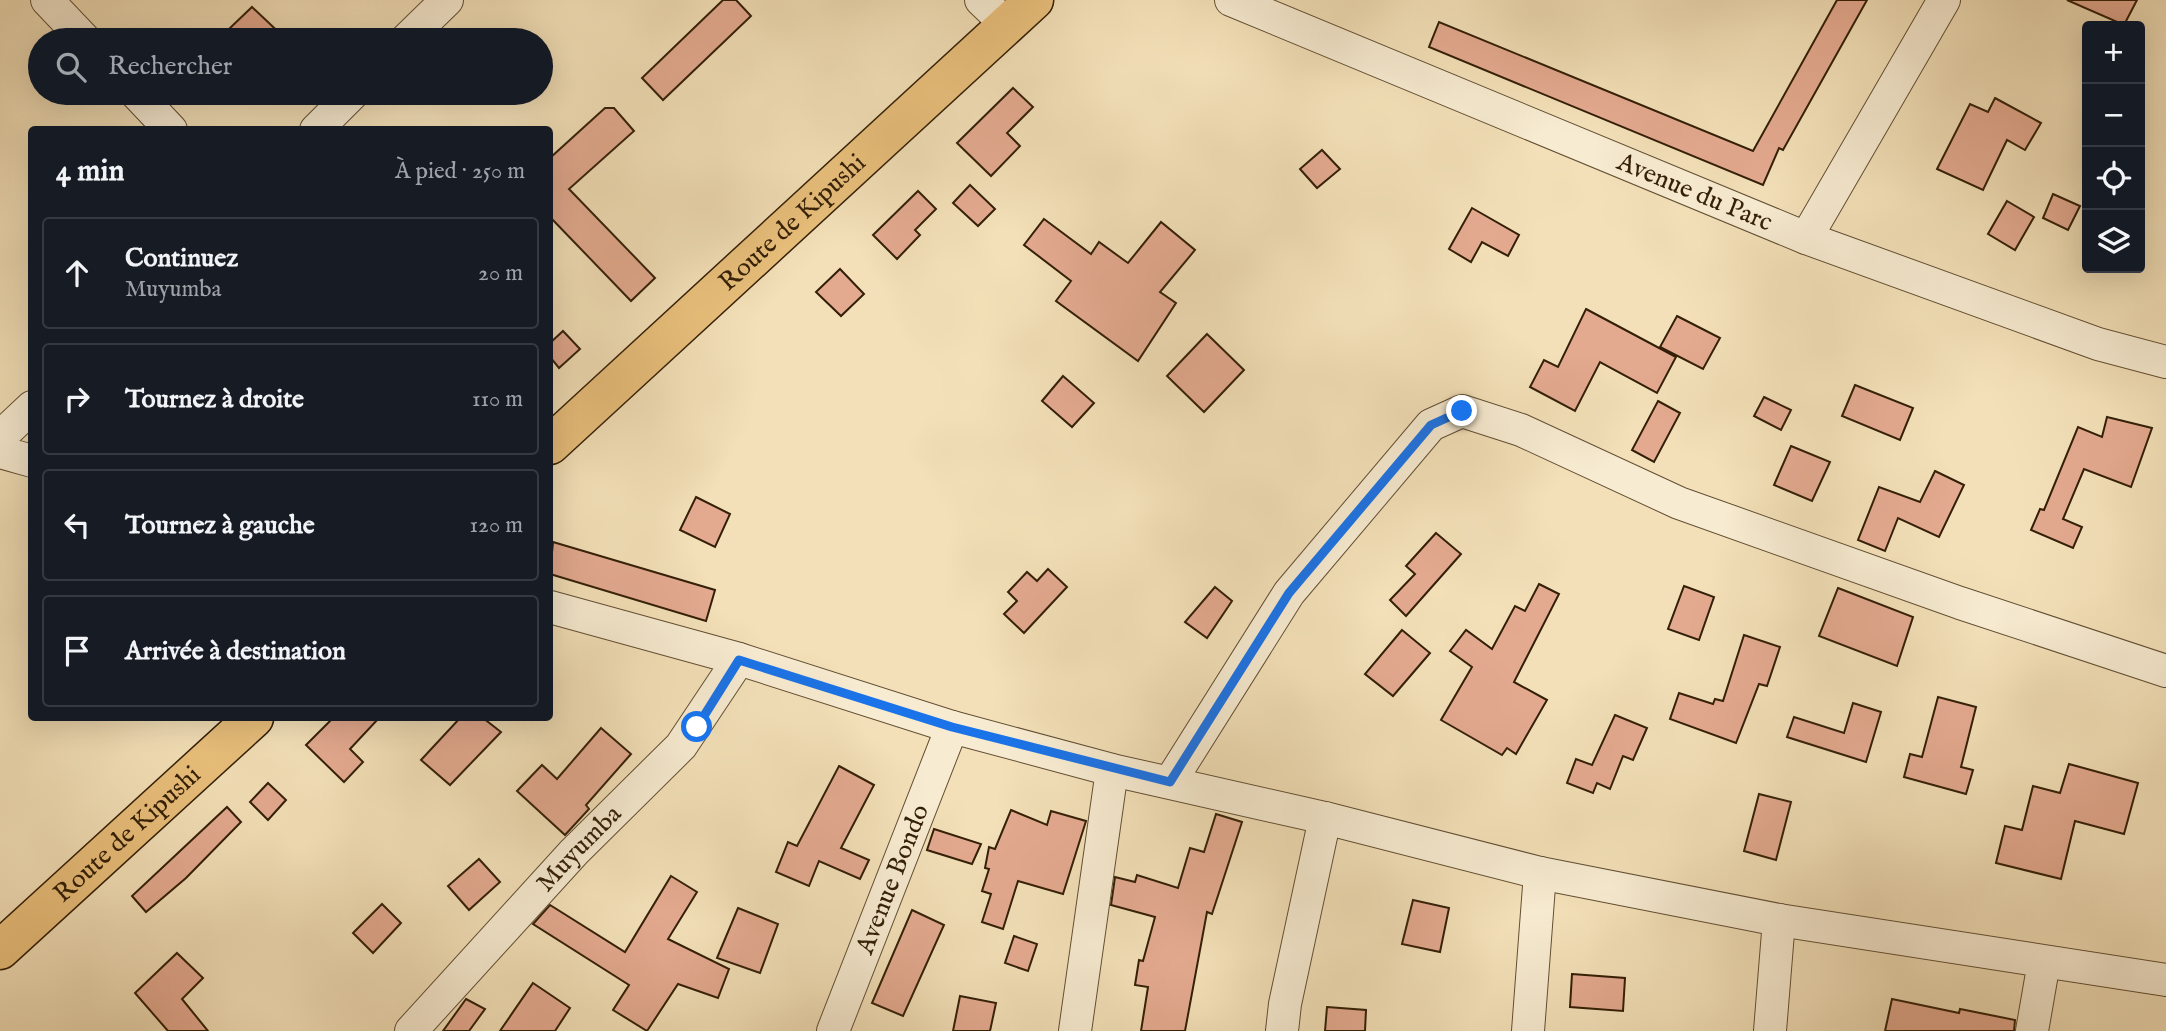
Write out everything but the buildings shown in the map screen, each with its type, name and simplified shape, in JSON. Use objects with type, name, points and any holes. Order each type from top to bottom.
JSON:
[{"type":"main road","name":"Route de Kipushi","points":[[553,442],[1007,8]]},
{"type":"main road","name":"Route de Kipushi","points":[[0,950],[251,721]]},
{"type":"street","points":[[47,0],[74,28]]},
{"type":"street","points":[[419,28],[447,0]]},
{"type":"street","name":"Avenue du Parc","points":[[1231,0],[1806,238],[2098,344],[2166,362]]},
{"type":"street","points":[[1806,238],[1944,0]]},
{"type":"street","points":[[147,105],[167,126]]},
{"type":"street","points":[[320,126],[341,105]]},
{"type":"street","points":[[0,437],[28,411]]},
{"type":"street","points":[[1170,782],[1289,593],[1431,425],[1462,411],[1521,430],[1679,503],[1960,603],[2166,671]]},
{"type":"street","points":[[0,452],[28,460]]},
{"type":"street","points":[[553,608],[739,660],[952,727],[1112,770],[1325,818],[1540,873],[1779,920],[2166,980]]},
{"type":"street","name":"Muyumba","points":[[411,1031],[574,852],[681,747],[739,660]]},
{"type":"street","name":"Avenue Bondo","points":[[833,1031],[952,727]]},
{"type":"street","points":[[1075,1031],[1112,770]]},
{"type":"street","points":[[1282,1031],[1285,1004],[1325,818]]},
{"type":"street","points":[[1528,1031],[1540,873]]},
{"type":"street","points":[[1770,1031],[1779,920]]},
{"type":"street","points":[[2032,1031],[2044,962]]},
{"type":"route","points":[[697,727],[739,660],[952,727],[1112,770],[1170,782],[1289,593],[1431,425],[1462,411]]}]
